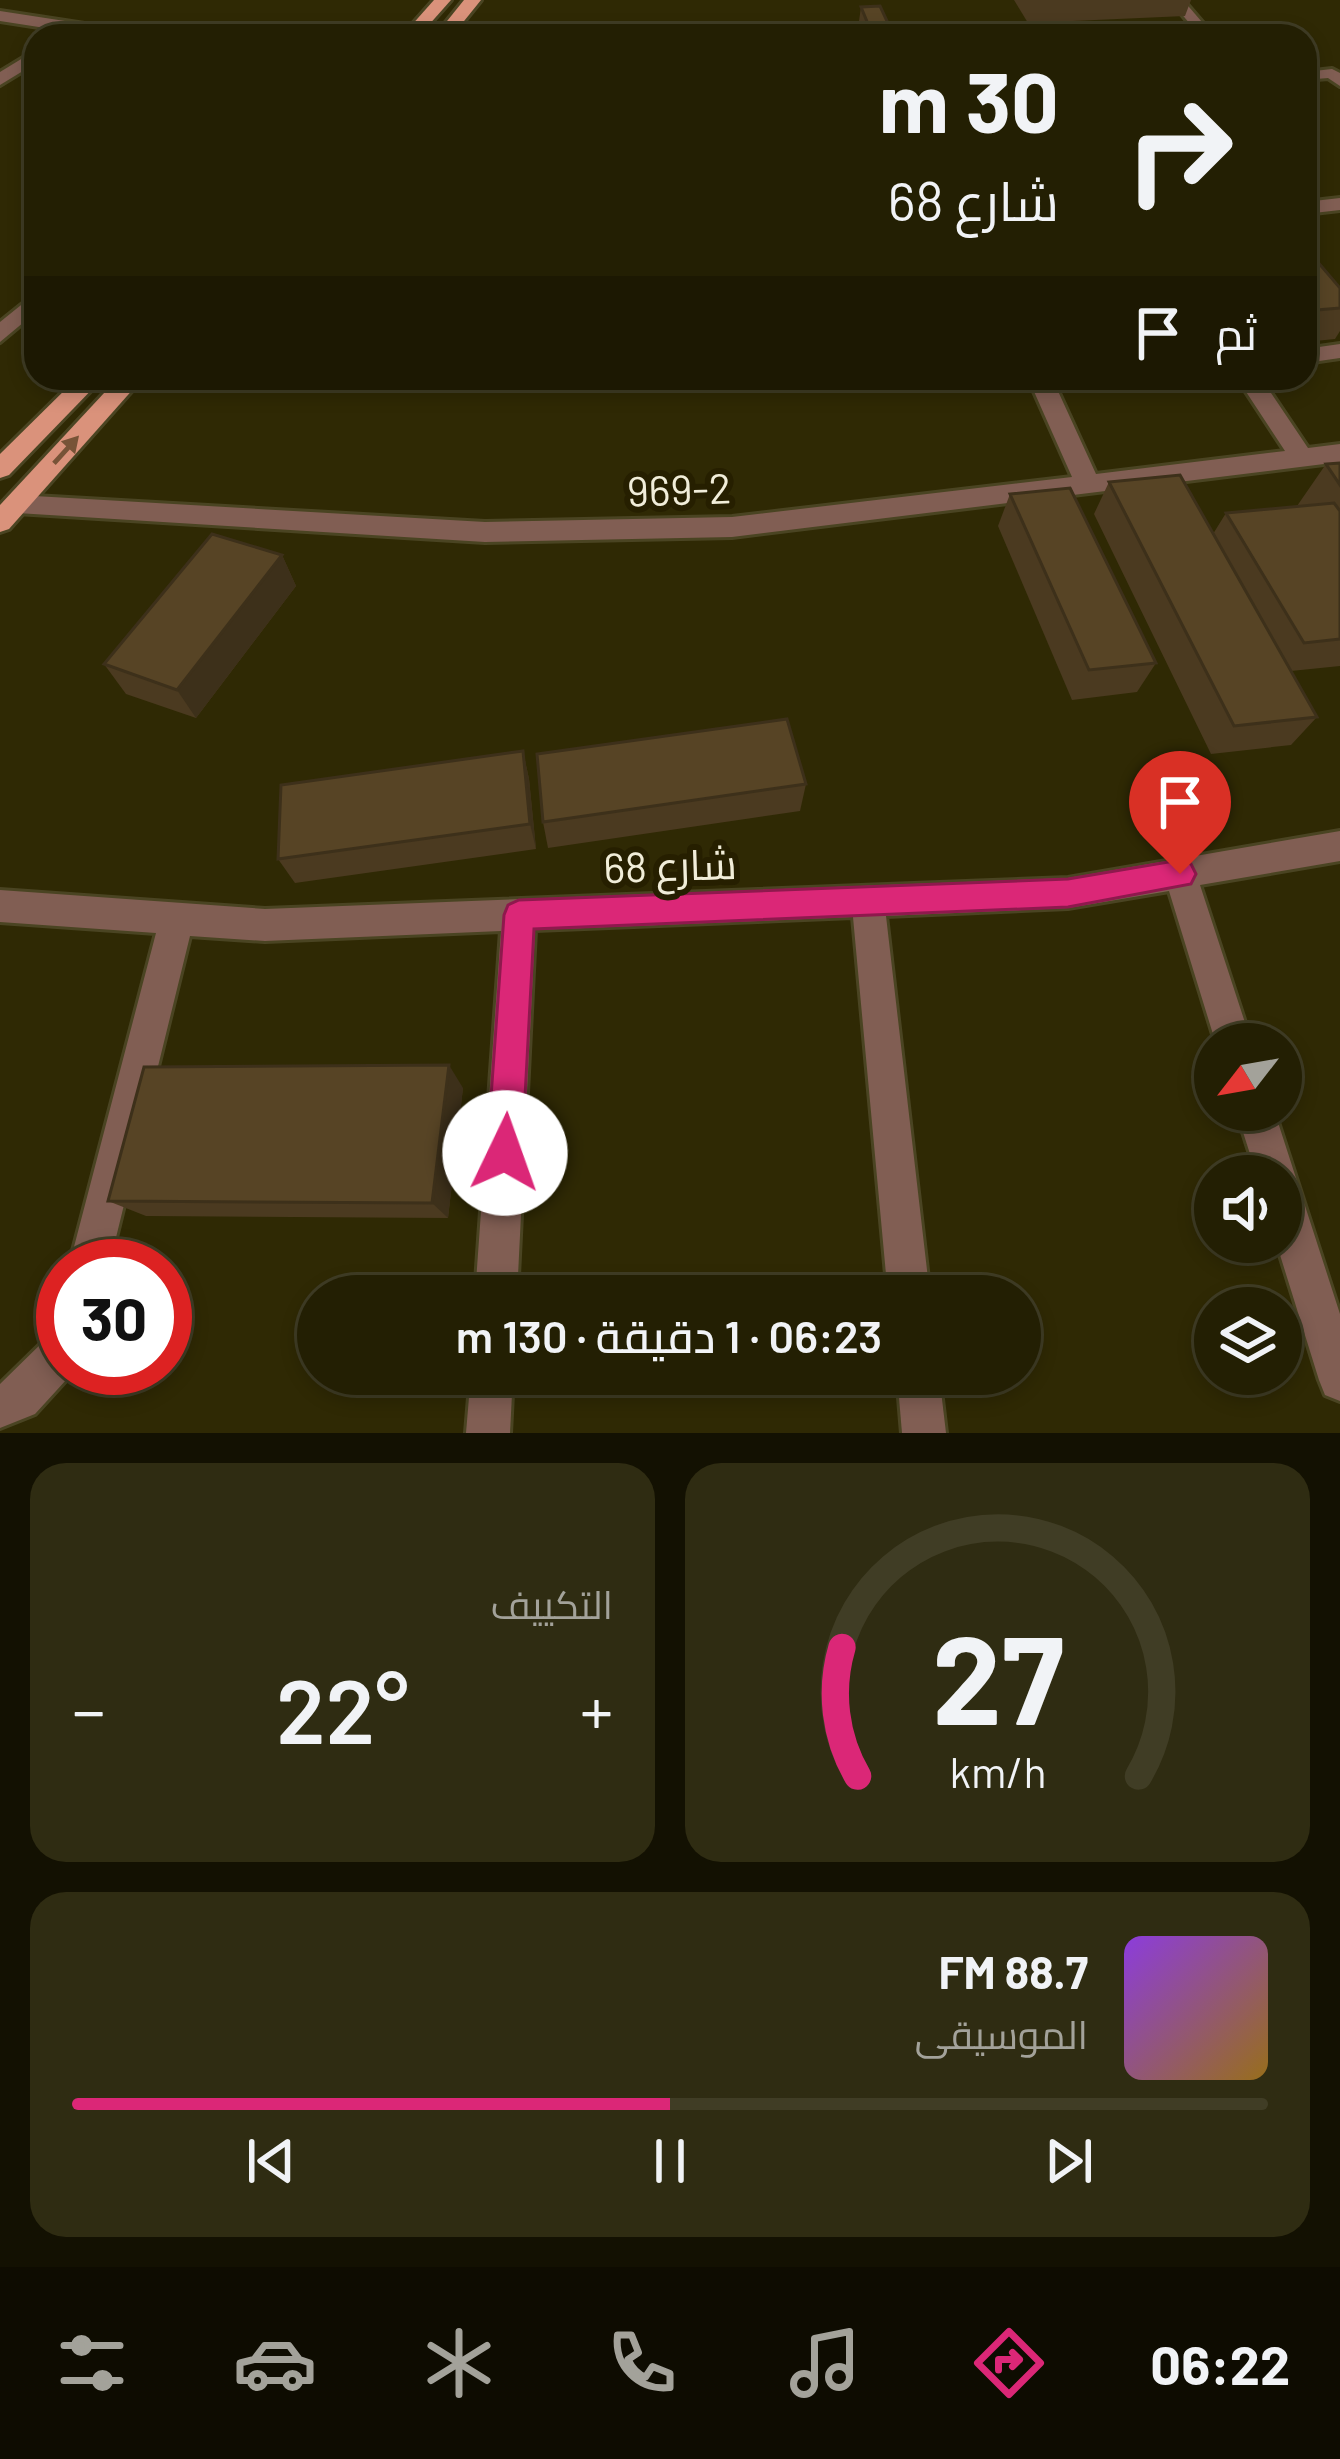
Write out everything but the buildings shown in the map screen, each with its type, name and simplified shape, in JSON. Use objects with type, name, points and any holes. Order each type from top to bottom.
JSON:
[{"type":"main road","points":[[421,24],[443,0]]},
{"type":"main road","points":[[453,24],[473,0]]},
{"type":"main road","points":[[0,469],[79,390]]},
{"type":"main road","points":[[9,513],[120,390]]},
{"type":"street","points":[[0,16],[36,24]]},
{"type":"street","points":[[0,335],[24,312]]},
{"type":"street","points":[[1045,390],[1088,484]]},
{"type":"street","points":[[1257,390],[1302,458]]},
{"type":"street","name":"969-2","points":[[9,513],[485,532],[710,528],[1340,453]]},
{"type":"street","name":"شارع 68","points":[[0,906],[265,925],[1068,893],[1340,846]]},
{"type":"street","points":[[1180,874],[1227,1023]]},
{"type":"street","points":[[868,901],[907,1275]]},
{"type":"street","points":[[497,1275],[519,915]]},
{"type":"street","points":[[95,1239],[178,919]]},
{"type":"street","points":[[1302,1260],[1340,1380]]},
{"type":"street","points":[[0,1406],[20,1399],[36,1382]]},
{"type":"street","points":[[488,1433],[491,1395]]},
{"type":"street","points":[[919,1395],[924,1433]]},
{"type":"lane","points":[[1176,0],[1197,24]]},
{"type":"route","points":[[505,1153],[519,915],[1068,893],[1180,874]]}]
